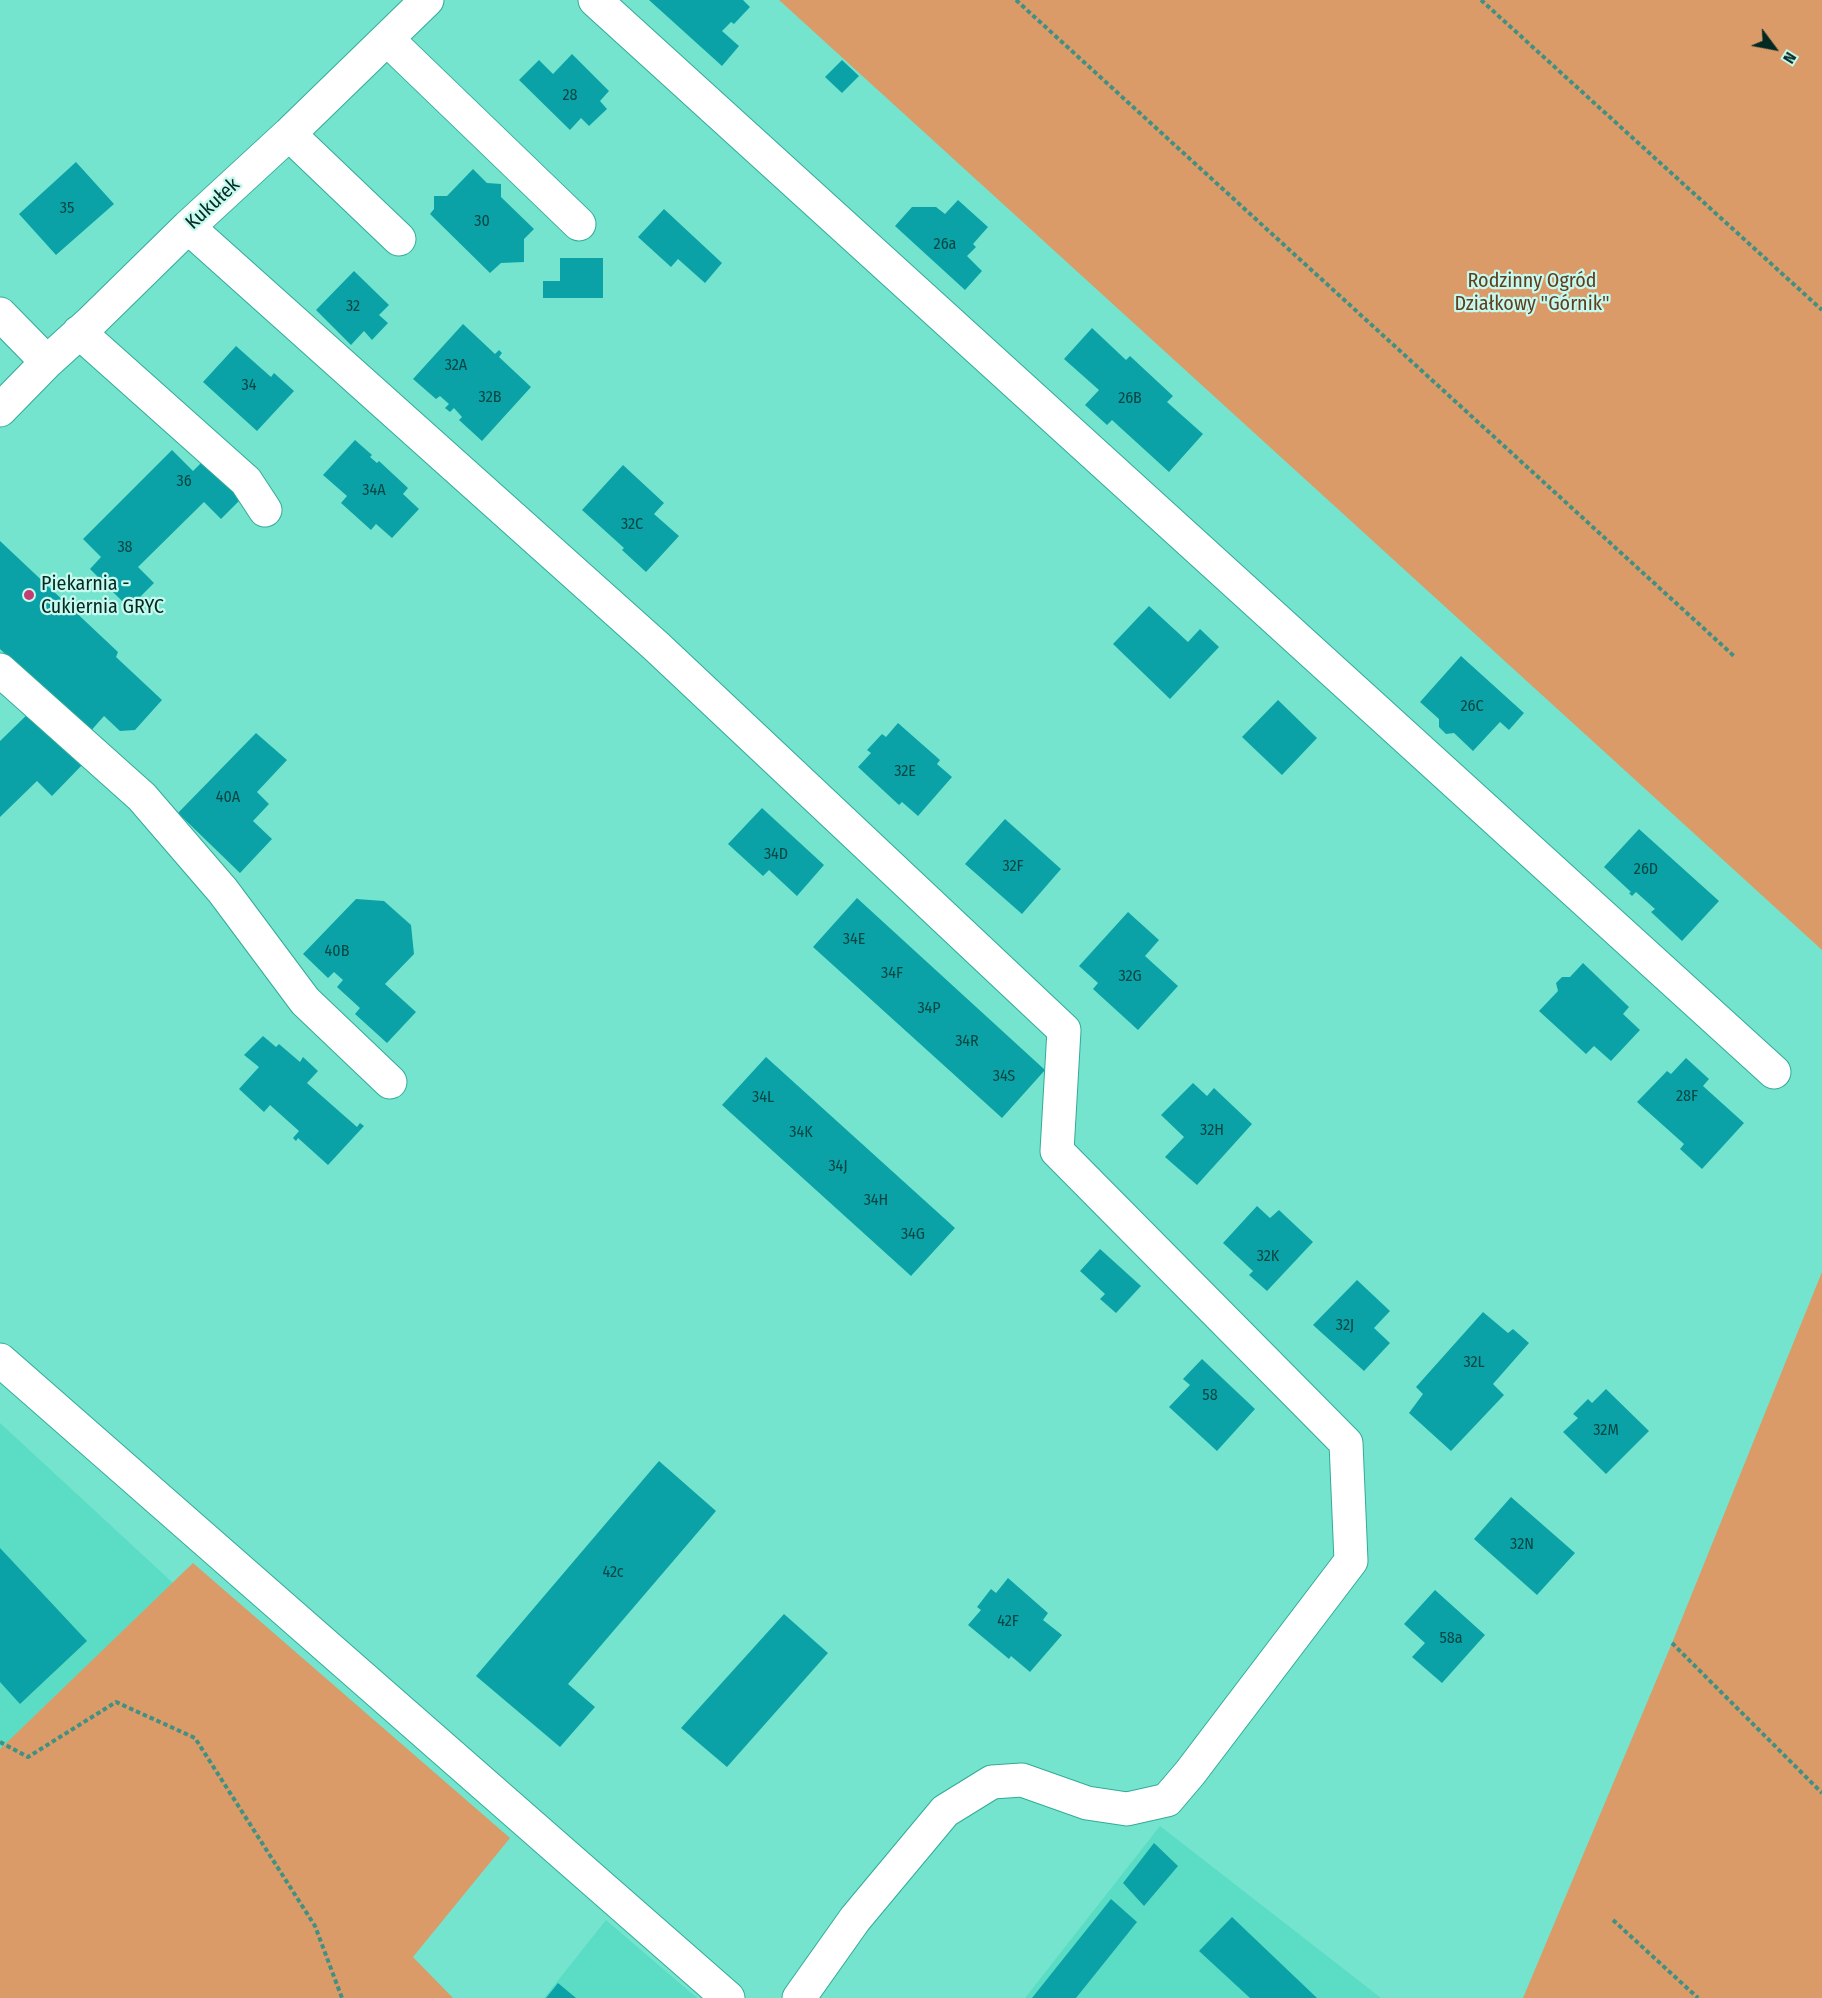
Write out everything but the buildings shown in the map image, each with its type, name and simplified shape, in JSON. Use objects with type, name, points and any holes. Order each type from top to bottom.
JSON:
[{"type":"street","points":[[595,0],[1774,1072]]},
{"type":"street","name":"Kukułek","points":[[0,410],[188,227],[289,134],[423,1]]},
{"type":"street","points":[[387,39],[579,224]]},
{"type":"street","points":[[289,134],[399,239]]},
{"type":"street","points":[[188,227],[656,645],[1064,1030],[1057,1151],[1346,1443],[1351,1561],[1197,1764],[1167,1800],[1127,1809],[1087,1803],[1022,1780],[992,1782],[945,1811],[855,1919],[800,1998]]},
{"type":"street","points":[[0,314],[47,362]]},
{"type":"street","points":[[80,333],[246,481],[265,510]]},
{"type":"street","points":[[0,670],[142,797],[223,891],[305,1001],[390,1082]]},
{"type":"street","points":[[0,1360],[728,1998]]},
{"type":"path","points":[[1016,0],[1735,657]]},
{"type":"path","points":[[1481,0],[1822,310]]},
{"type":"path","points":[[1672,1643],[1822,1793]]},
{"type":"path","points":[[0,1742],[28,1757],[116,1702],[195,1738],[315,1926],[342,1998]]},
{"type":"path","points":[[1613,1920],[1698,1998]]},
{"type":"shaded area","points":[[0,1423],[173,1583],[0,1749]]},
{"type":"shaded area","points":[[1160,1826],[1381,1998],[1025,1998]]},
{"type":"shaded area","points":[[606,1920],[697,1998],[544,1998]]},
{"type":"green space","name":"Rodzinny Ogród Działkowy \"Górnik\"","points":[[779,0],[1822,0],[1822,950]]},
{"type":"green space","points":[[1822,1272],[1822,1998],[1523,1998],[1672,1643]]},
{"type":"green space","points":[[193,1563],[510,1838],[413,1957],[453,1998],[0,1998],[0,1749]]},
{"type":"place","name":"Piekarnia - Cukiernia GRYC","points":[[29,595]]}]
